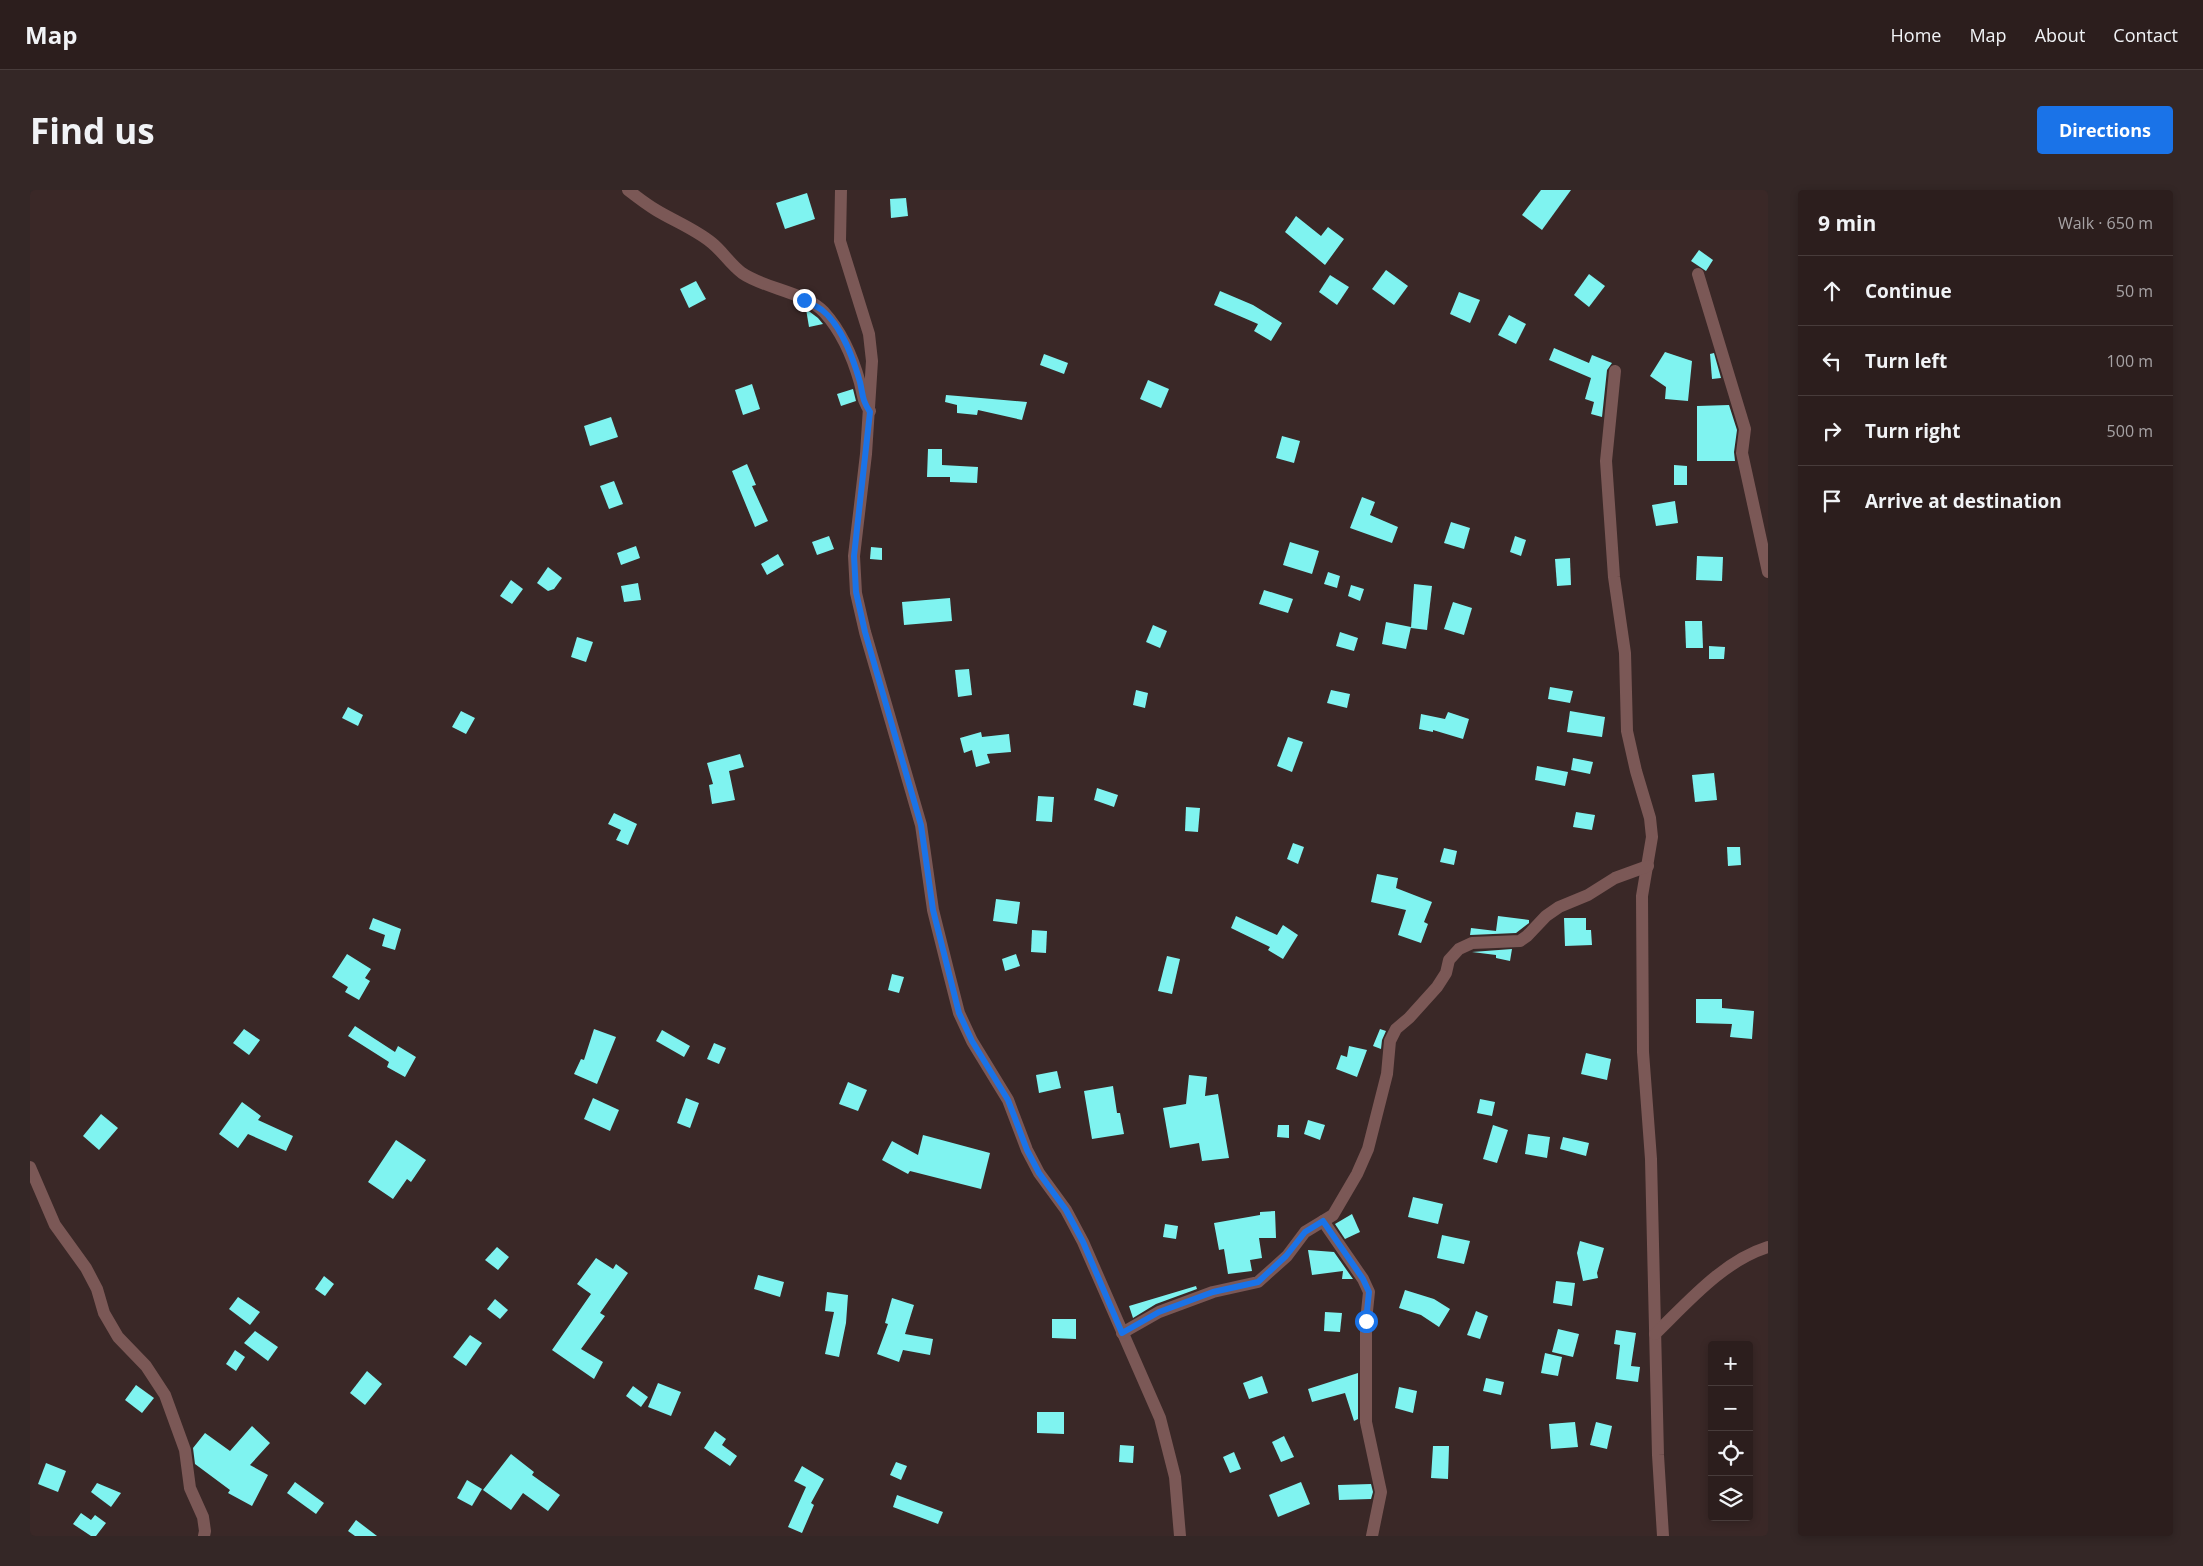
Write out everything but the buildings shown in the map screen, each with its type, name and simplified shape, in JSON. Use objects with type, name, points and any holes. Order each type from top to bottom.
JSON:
[{"type":"street","points":[[628,190],[656,210],[688,227],[712,243],[742,273],[804,300],[823,311],[839,331],[860,385],[862,401],[870,412]]},
{"type":"street","points":[[841,190],[840,242],[869,334],[872,361],[870,412],[854,556],[856,592],[865,632],[921,825],[933,910],[959,1013],[972,1041],[1008,1100],[1027,1150],[1039,1173],[1066,1210],[1079,1234],[1160,1418],[1170,1450],[1175,1477],[1180,1536]]},
{"type":"street","points":[[1698,274],[1745,429],[1742,453],[1768,572]]},
{"type":"street","points":[[1615,371],[1606,462],[1614,577],[1625,653],[1627,731],[1636,771],[1650,818],[1652,837],[1642,896],[1643,1052],[1651,1159],[1662,1536]]},
{"type":"street","points":[[1122,1333],[1159,1312],[1213,1292],[1258,1282],[1286,1256],[1305,1232],[1333,1215],[1357,1174],[1368,1148],[1387,1074],[1390,1041],[1396,1029],[1409,1018],[1436,987],[1446,973],[1450,960],[1459,949],[1472,943],[1520,941],[1546,916],[1559,907],[1588,895],[1615,878],[1648,866]]},
{"type":"street","points":[[30,1167],[55,1225],[86,1268],[118,1337],[146,1366],[165,1395],[185,1450],[190,1488],[203,1517],[206,1531],[204,1536]]},
{"type":"street","points":[[1323,1221],[1363,1279],[1369,1292],[1366,1321],[1366,1422],[1381,1492],[1377,1504],[1374,1533],[1372,1536]]},
{"type":"street","points":[[1655,1334],[1729,1267],[1746,1255],[1768,1247]]},
{"type":"route","points":[[804,300],[823,311],[839,331],[851,357],[860,385],[862,401],[870,412],[854,556],[856,592],[865,632],[921,825],[933,910],[959,1013],[972,1041],[1008,1100],[1019,1124],[1027,1150],[1039,1173],[1066,1210],[1083,1242],[1122,1333],[1159,1312],[1213,1292],[1258,1282],[1286,1256],[1305,1232],[1323,1221],[1363,1279],[1369,1292],[1366,1321]]}]
